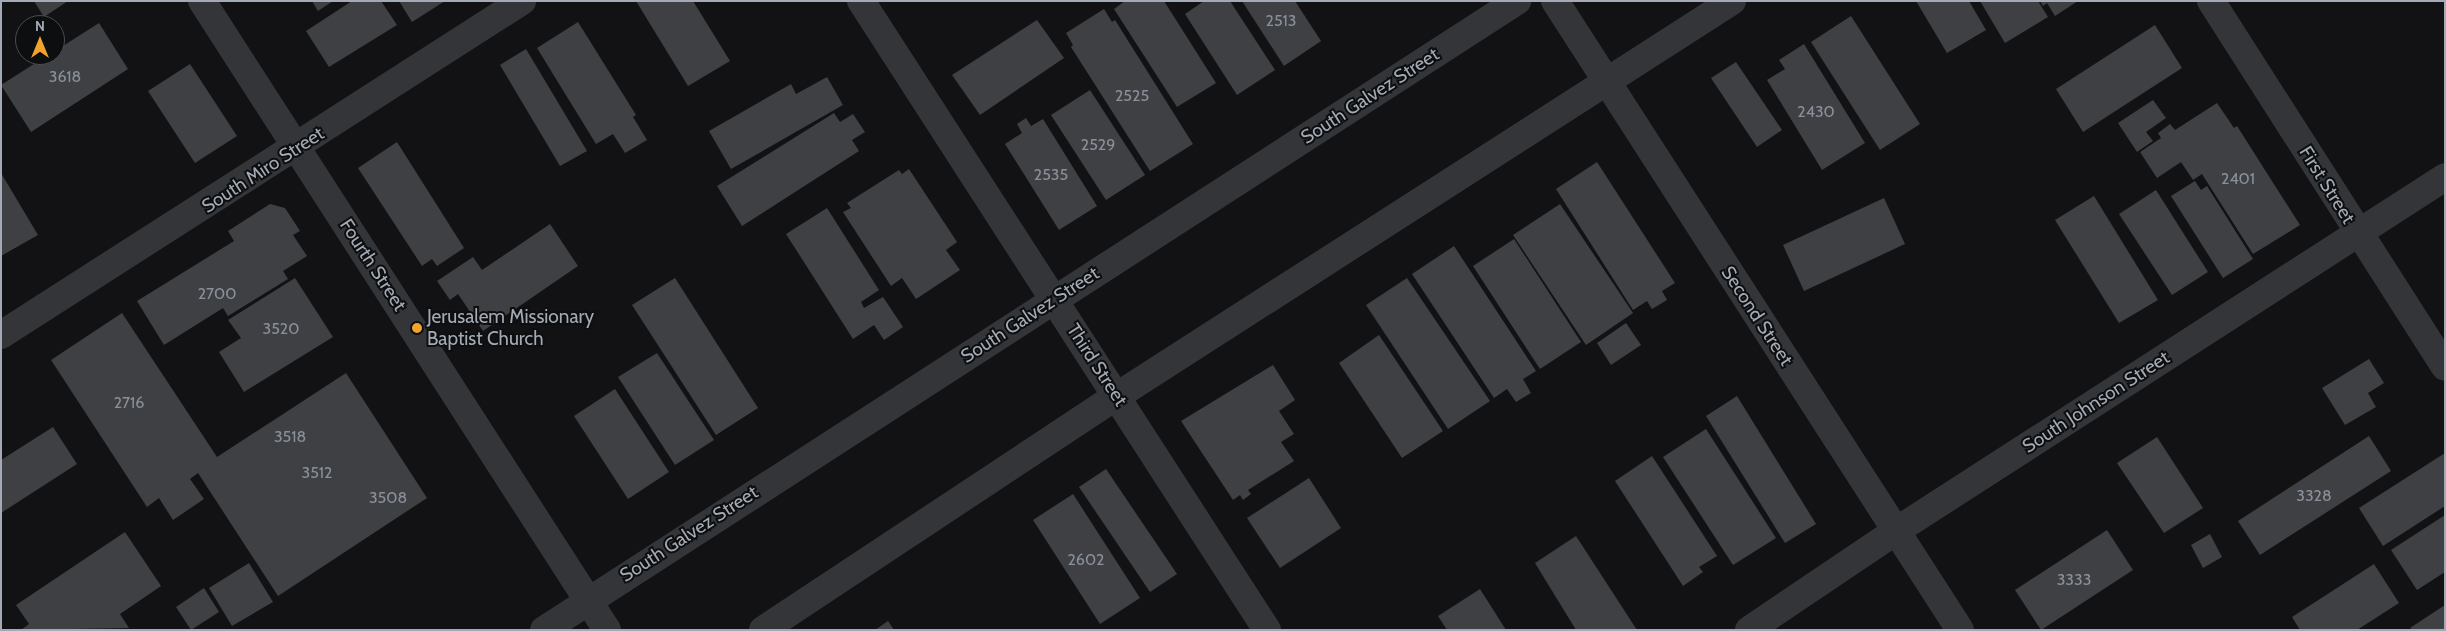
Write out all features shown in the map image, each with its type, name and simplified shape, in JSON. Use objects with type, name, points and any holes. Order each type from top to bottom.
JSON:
[{"type":"street","name":"Fourth Street","points":[[202,1],[607,630]]},
{"type":"street","name":"South Miro Street","points":[[1,335],[297,148],[522,1]]},
{"type":"street","name":"Third Street","points":[[861,1],[1118,396],[1267,630]]},
{"type":"street","name":"South Galvez Street","points":[[544,630],[1517,1]]},
{"type":"street","name":"Second Street","points":[[1554,1],[1960,630]]},
{"type":"street","points":[[763,630],[1118,396],[1732,1]]},
{"type":"street","name":"First Street","points":[[2211,1],[2445,367]]},
{"type":"street","name":"South Johnson Street","points":[[1749,630],[1896,531],[2445,177]]},
{"type":"building","points":[[34,1],[68,1],[47,15],[43,15]]},
{"type":"building","points":[[312,1],[333,1],[318,11]]},
{"type":"building","points":[[352,1],[381,1],[397,25],[329,67],[306,31]]},
{"type":"building","points":[[399,1],[445,1],[412,22]]},
{"type":"building","points":[[636,1],[693,1],[730,61],[688,86]]},
{"type":"building","points":[[1125,1],[1164,1],[1216,83],[1177,107],[1114,9]]},
{"type":"building","points":[[1204,1],[1230,1],[1275,70],[1237,95],[1185,14]]},
{"type":"building","points":[[1242,1],[1295,1],[1321,41],[1284,66]]},
{"type":"building","points":[[1916,1],[1969,1],[1986,30],[1947,53]]},
{"type":"building","points":[[1980,1],[2038,1],[2048,17],[2005,43]]},
{"type":"building","points":[[2040,1],[2078,1],[2055,16],[2047,3],[2043,6]]},
{"type":"building","points":[[1104,9],[1112,22],[1115,20],[1193,144],[1150,171],[1071,47],[1073,45],[1066,33]]},
{"type":"building","points":[[1851,16],[1920,124],[1880,150],[1811,42]]},
{"type":"building","points":[[1037,20],[1064,58],[980,115],[952,75]]},
{"type":"building","points":[[578,22],[636,115],[633,117],[647,140],[625,153],[613,134],[596,144],[537,48]]},
{"type":"building","points":[[99,23],[128,69],[31,132],[1,85],[32,65],[65,65],[65,45]]},
{"type":"building","points":[[2155,25],[2182,68],[2083,132],[2056,89]]},
{"type":"building","points":[[1804,44],[1865,143],[1822,170],[1767,80],[1785,69],[1779,60]]},
{"type":"building","points":[[526,49],[587,151],[560,166],[500,65]]},
{"type":"building","points":[[1736,62],[1782,130],[1757,147],[1711,78]]},
{"type":"building","points":[[190,64],[237,136],[195,163],[148,91]]},
{"type":"building","points":[[827,77],[843,105],[731,169],[709,131],[791,84],[796,94]]},
{"type":"building","points":[[1090,90],[1145,175],[1106,200],[1051,115]]},
{"type":"building","points":[[2153,100],[2166,118],[2146,132],[2153,141],[2137,152],[2118,123]]},
{"type":"building","points":[[2217,103],[2234,128],[2237,126],[2300,225],[2253,254],[2202,174],[2193,180],[2181,162],[2157,178],[2140,152],[2161,138],[2158,133],[2170,124],[2175,130]]},
{"type":"building","points":[[834,113],[840,122],[853,114],[865,132],[852,140],[859,151],[742,226],[717,186]]},
{"type":"building","points":[[1026,118],[1031,126],[1043,119],[1097,206],[1059,230],[1005,144],[1022,133],[1017,124]]},
{"type":"building","points":[[397,142],[464,248],[437,266],[432,259],[422,266],[358,168]]},
{"type":"building","points":[[1597,162],[1675,283],[1662,291],[1667,300],[1652,309],[1647,301],[1633,310],[1556,189]]},
{"type":"building","points":[[909,169],[957,242],[946,250],[960,270],[916,299],[902,278],[891,286],[843,212],[851,208],[847,203],[899,170],[902,174]]},
{"type":"building","points":[[1,173],[38,235],[1,256]]},
{"type":"building","points":[[2195,181],[2201,190],[2207,186],[2253,259],[2223,278],[2171,196]]},
{"type":"building","points":[[2156,190],[2208,272],[2172,295],[2119,214]]},
{"type":"building","points":[[2094,196],[2158,300],[2119,323],[2055,220]]},
{"type":"building","points":[[1884,198],[1905,244],[1804,291],[1783,245]]},
{"type":"building","points":[[270,204],[285,208],[300,231],[293,235],[307,256],[283,271],[288,279],[228,316],[223,308],[164,345],[137,301],[234,241],[228,231]]},
{"type":"building","points":[[1560,204],[1633,313],[1586,345],[1513,235]]},
{"type":"building","points":[[827,208],[879,290],[861,302],[864,308],[883,297],[903,327],[884,340],[874,325],[853,339],[786,234]]},
{"type":"building","points":[[550,224],[578,266],[483,331],[458,294],[450,300],[437,281],[473,257],[482,270]]},
{"type":"building","points":[[1514,239],[1581,342],[1540,369],[1473,266]]},
{"type":"building","points":[[1454,246],[1536,371],[1523,379],[1531,393],[1516,402],[1507,389],[1494,398],[1412,274]]},
{"type":"building","points":[[295,278],[333,337],[244,392],[219,352],[241,338],[228,320]]},
{"type":"building","points":[[675,278],[758,408],[716,435],[632,305]]},
{"type":"building","points":[[1407,278],[1490,401],[1448,429],[1366,305]]},
{"type":"building","points":[[122,313],[217,457],[346,373],[427,498],[278,596],[198,473],[190,479],[204,499],[173,520],[159,498],[147,507],[51,360]]},
{"type":"building","points":[[1626,323],[1641,345],[1611,365],[1597,343]]},
{"type":"building","points":[[1379,335],[1443,431],[1402,458],[1339,363]]},
{"type":"building","points":[[657,353],[714,440],[675,465],[618,377]]},
{"type":"building","points":[[2369,359],[2384,383],[2368,393],[2376,407],[2345,425],[2322,388]]},
{"type":"building","points":[[1273,365],[1295,400],[1279,411],[1294,434],[1281,442],[1294,461],[1248,490],[1251,494],[1243,500],[1240,495],[1233,500],[1181,421]]},
{"type":"building","points":[[615,389],[669,472],[628,499],[574,416]]},
{"type":"building","points":[[1737,396],[1816,524],[1785,543],[1706,416]]},
{"type":"building","points":[[53,427],[77,464],[1,513],[1,460]]},
{"type":"building","points":[[1706,429],[1776,538],[1733,565],[1663,457]]},
{"type":"building","points":[[2369,436],[2391,471],[2260,555],[2238,521]]},
{"type":"building","points":[[2157,437],[2203,508],[2164,533],[2117,463]]},
{"type":"building","points":[[2445,453],[2445,506],[2383,546],[2359,508]]},
{"type":"building","points":[[1652,456],[1717,556],[1699,567],[1703,572],[1683,586],[1615,481]]},
{"type":"building","points":[[1106,469],[1177,574],[1150,592],[1079,487]]},
{"type":"building","points":[[1309,478],[1341,528],[1280,568],[1247,518]]},
{"type":"building","points":[[1073,494],[1140,598],[1100,624],[1033,520]]},
{"type":"building","points":[[2445,515],[2445,572],[2417,590],[2391,550]]},
{"type":"building","points":[[2107,530],[2133,570],[2041,630],[2015,590]]},
{"type":"building","points":[[125,532],[161,586],[120,614],[129,628],[21,630],[29,624],[16,605]]},
{"type":"building","points":[[2210,534],[2222,557],[2203,568],[2191,545]]},
{"type":"building","points":[[1576,536],[1637,630],[1576,630],[1535,563]]},
{"type":"building","points":[[249,563],[273,602],[232,626],[209,588]]},
{"type":"building","points":[[2374,564],[2399,603],[2357,630],[2300,630],[2292,617]]},
{"type":"building","points":[[204,588],[219,612],[191,630],[176,607]]},
{"type":"building","points":[[1480,589],[1506,630],[1447,630],[1438,616]]},
{"type":"building","points":[[2445,605],[2445,630],[2412,630],[2410,628]]},
{"type":"building","points":[[888,621],[894,630],[875,630]]},
{"type":"place","name":"Jerusalem Missionary Baptist Church","points":[[417,328]]}]
